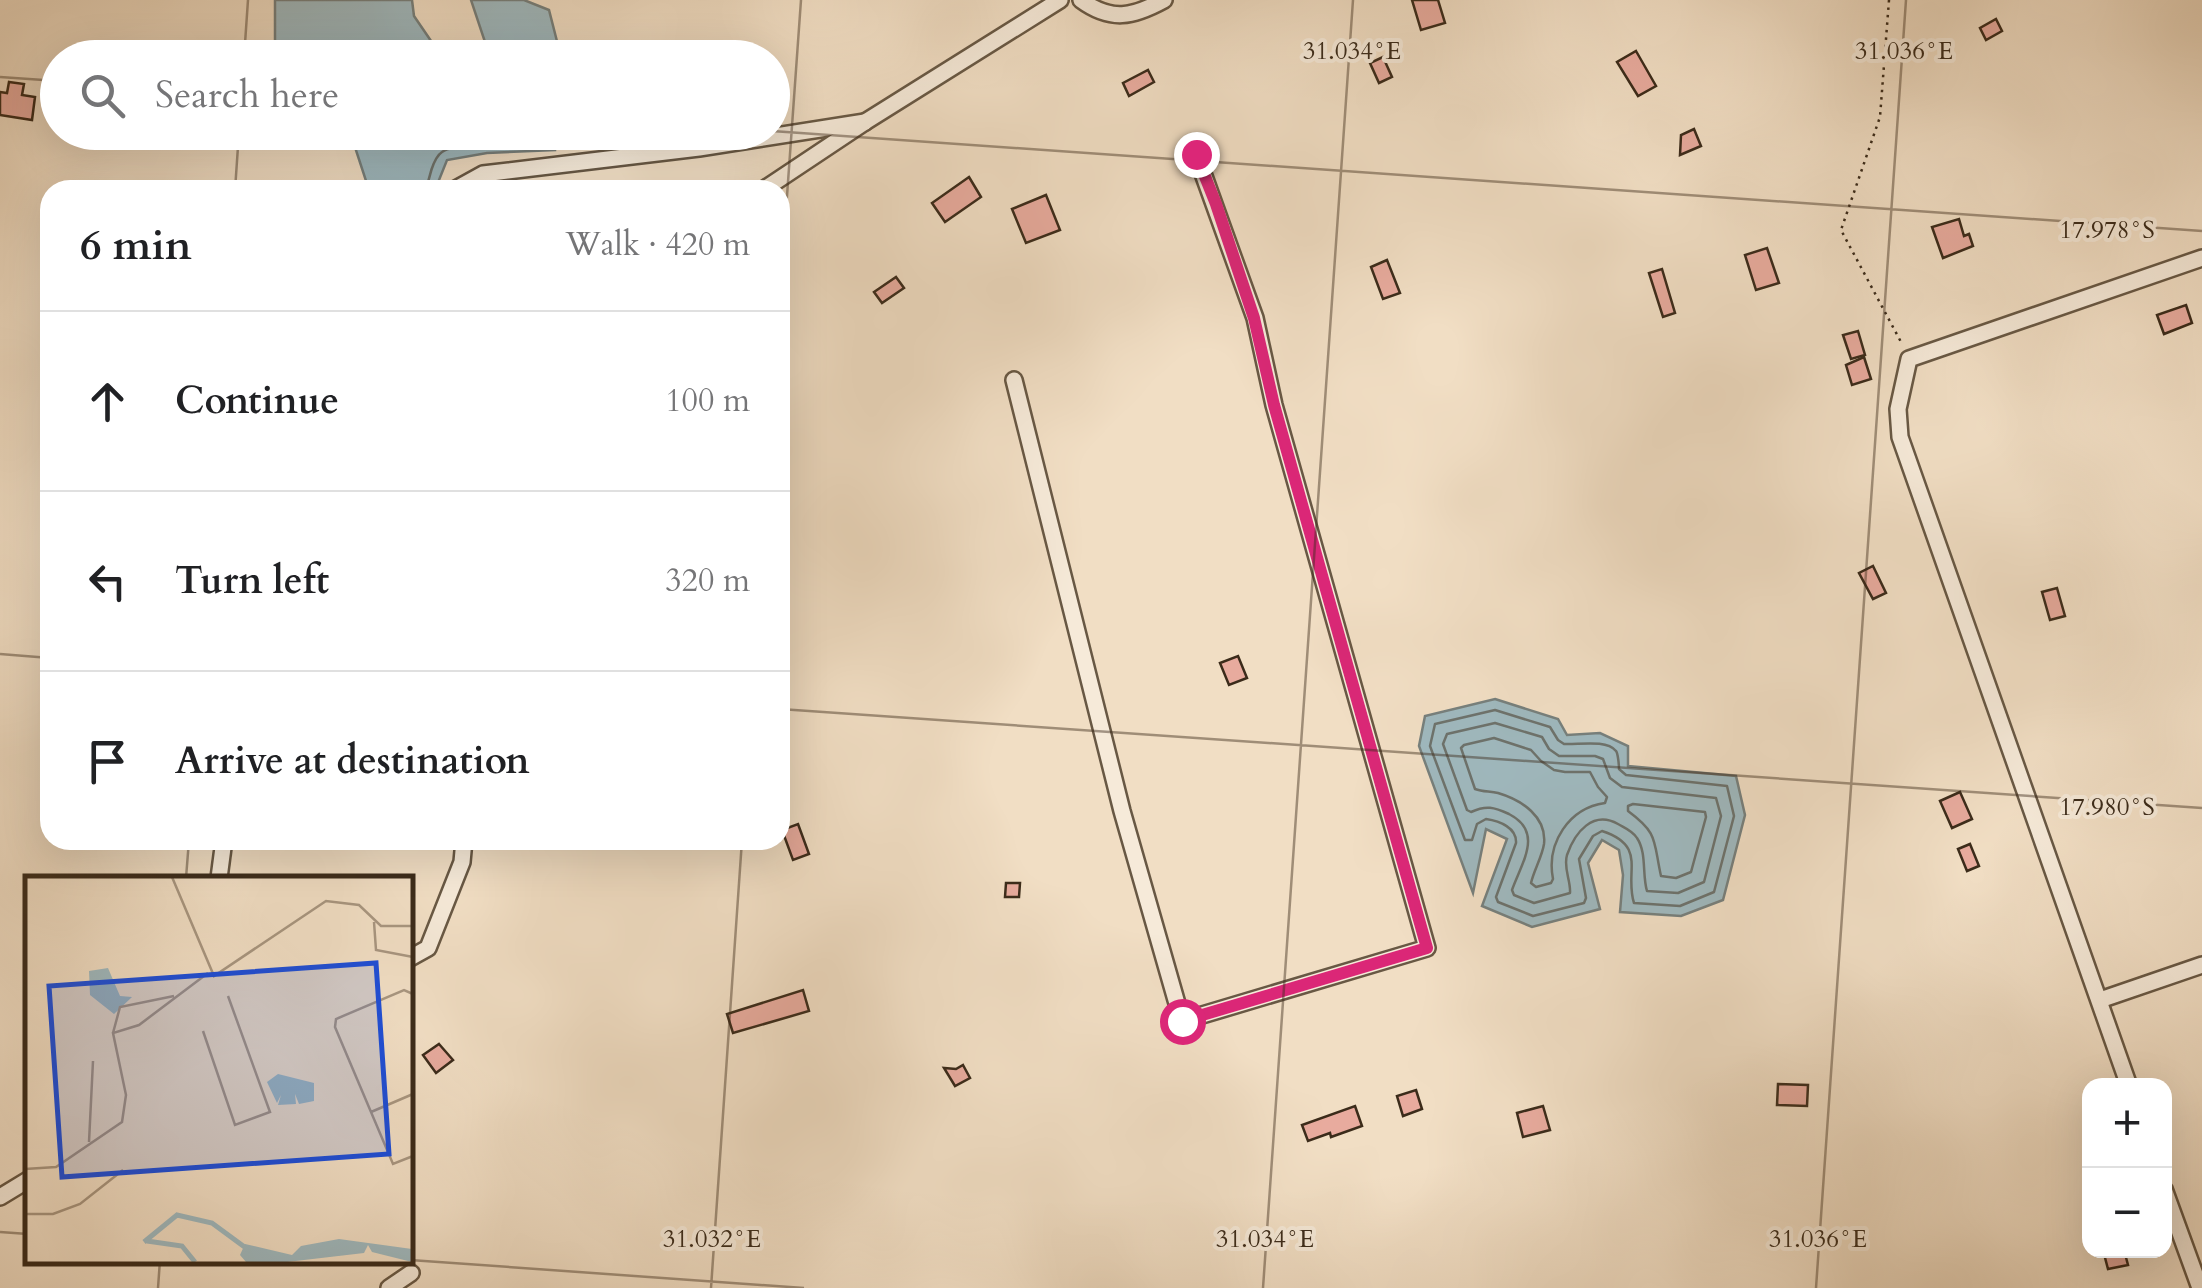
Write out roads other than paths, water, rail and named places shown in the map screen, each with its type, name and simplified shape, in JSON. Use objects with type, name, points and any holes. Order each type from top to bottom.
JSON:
[{"type":"street","points":[[778,180],[1060,0]]},
{"type":"street","points":[[1081,0],[1113,15],[1138,12],[1164,0]]},
{"type":"street","points":[[790,134],[865,122]]},
{"type":"street","points":[[472,180],[483,174],[682,150]]},
{"type":"street","points":[[1014,380],[1122,811],[1182,1021],[1427,948],[1274,405],[1254,318],[1196,154]]},
{"type":"street","points":[[2126,1078],[1900,437],[1898,408],[1909,358],[2202,258]]},
{"type":"street","points":[[220,876],[223,850]]},
{"type":"street","points":[[412,957],[428,948],[462,862],[463,850]]},
{"type":"street","points":[[2100,1000],[2202,966]]},
{"type":"street","points":[[0,1197],[25,1182]]},
{"type":"street","points":[[2172,1211],[2200,1288]]},
{"type":"street","points":[[389,1288],[411,1273]]},
{"type":"water","points":[[275,0],[412,0],[414,16],[430,40],[275,40]]},
{"type":"water","points":[[471,0],[524,0],[549,10],[557,40],[484,40]]},
{"type":"water","points":[[356,150],[555,150],[487,153],[447,160],[439,180],[366,180]]},
{"type":"water","points":[[1495,699],[1558,719],[1567,735],[1600,733],[1628,746],[1628,766],[1736,776],[1745,815],[1723,900],[1681,916],[1620,912],[1623,875],[1619,850],[1602,840],[1588,863],[1600,909],[1532,927],[1482,906],[1507,839],[1486,829],[1473,893],[1419,746],[1425,716]]}]
